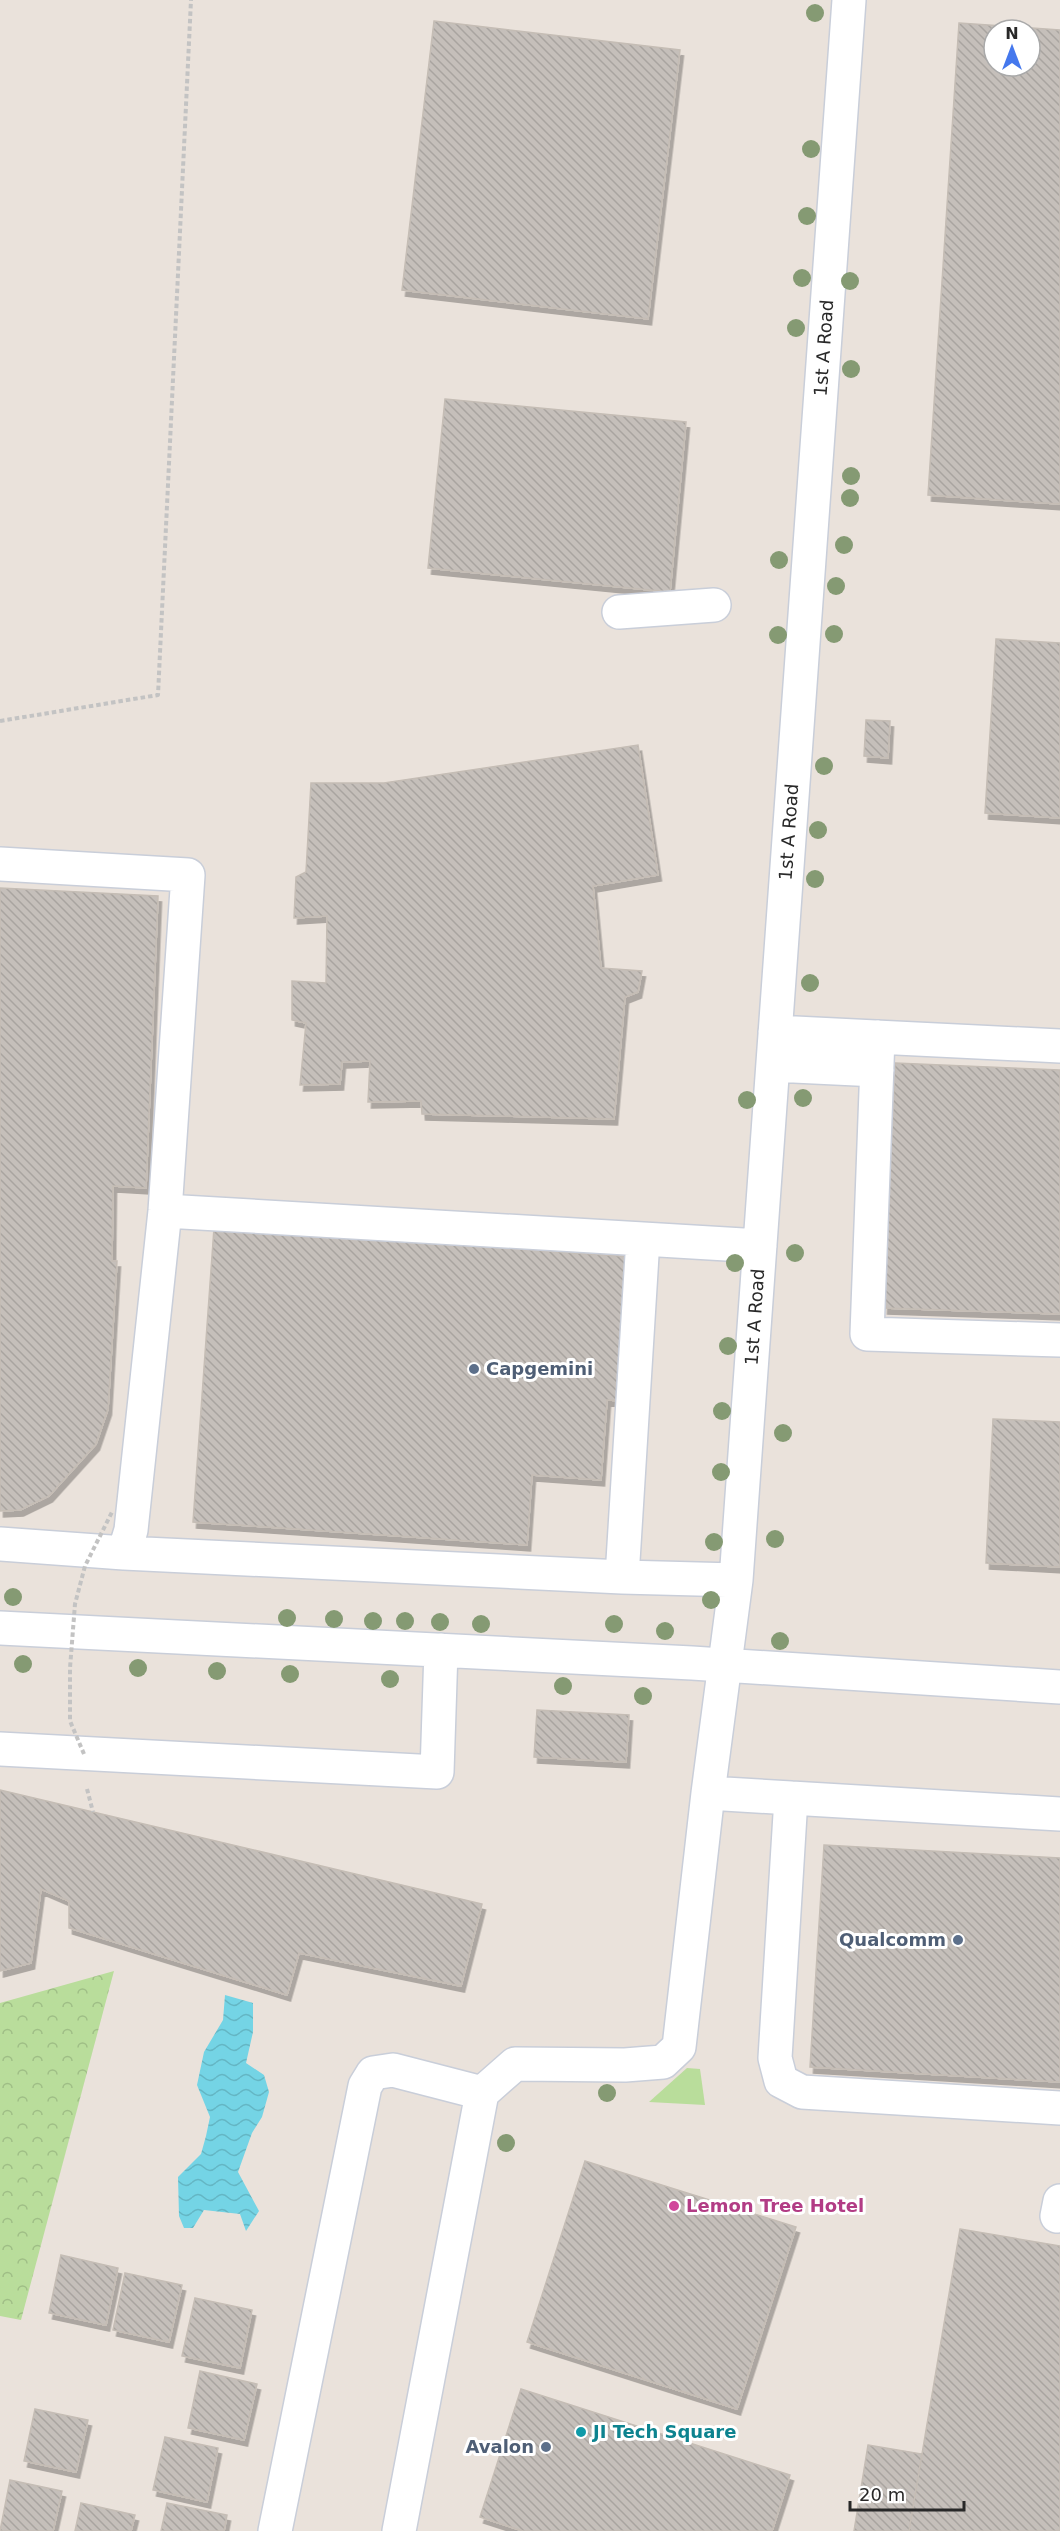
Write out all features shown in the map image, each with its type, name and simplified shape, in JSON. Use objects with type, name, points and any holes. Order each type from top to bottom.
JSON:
[{"type":"street","name":"1st A Road","points":[[482,2093],[515,2064],[625,2066],[663,2062],[679,2047],[708,1793],[736,1580],[849,0]]},
{"type":"street","points":[[619,612],[714,605]]},
{"type":"street","points":[[0,864],[188,875],[165,1211],[131,1530],[124,1554]]},
{"type":"street","points":[[775,1032],[1060,1046]]},
{"type":"street","points":[[878,1037],[867,1334],[1060,1340]]},
{"type":"street","points":[[773,1065],[877,1070]]},
{"type":"street","points":[[165,1211],[760,1246]]},
{"type":"street","points":[[622,1577],[643,1239]]},
{"type":"street","points":[[0,1544],[124,1554],[622,1577],[736,1580]]},
{"type":"street","points":[[0,1628],[725,1664],[1060,1687]]},
{"type":"street","points":[[0,1749],[437,1772],[441,1650]]},
{"type":"street","points":[[708,1793],[1060,1814]]},
{"type":"street","points":[[791,1798],[775,2058],[781,2081],[802,2092],[1060,2108]]},
{"type":"street","points":[[275,2531],[365,2086],[373,2073],[393,2070],[482,2093],[399,2531]]},
{"type":"path","points":[[0,721],[158,695],[190,0]]},
{"type":"path","points":[[84,1754],[70,1721],[70,1668],[75,1604],[85,1566],[112,1512]]},
{"type":"green space","points":[[114,1971],[21,2320],[0,2316],[0,2003]]},
{"type":"green space","points":[[687,2068],[700,2069],[705,2105],[649,2102]]},
{"type":"water","points":[[225,1995],[253,2003],[253,2032],[246,2063],[264,2075],[269,2092],[262,2117],[252,2133],[238,2172],[259,2211],[246,2231],[240,2214],[204,2210],[193,2228],[184,2228],[179,2216],[178,2177],[201,2154],[210,2117],[197,2085],[204,2052],[223,2020]]},
{"type":"building","points":[[434,21],[680,50],[648,319],[402,290]]},
{"type":"building","points":[[959,23],[982,25],[982,78],[1042,78],[1042,29],[1060,30],[1060,504],[928,495]]},
{"type":"building","points":[[445,399],[686,422],[670,592],[428,568]]},
{"type":"building","points":[[996,639],[1060,643],[1060,818],[985,813]]},
{"type":"building","points":[[866,720],[890,721],[888,758],[864,756]]},
{"type":"building","points":[[638,745],[658,875],[593,886],[601,968],[642,971],[638,992],[625,997],[614,1119],[422,1114],[421,1101],[368,1102],[370,1061],[342,1062],[340,1084],[300,1085],[306,1023],[292,1020],[292,981],[326,983],[327,916],[294,918],[296,877],[306,872],[311,783],[384,783]]},
{"type":"building","points":[[0,888],[158,896],[146,1188],[113,1186],[112,1261],[117,1261],[108,1409],[96,1444],[49,1496],[20,1510],[0,1511]]},
{"type":"building","points":[[895,1063],[1060,1070],[1060,1314],[884,1308]]},
{"type":"building","points":[[214,1228],[635,1257],[625,1401],[607,1400],[601,1480],[532,1475],[527,1545],[193,1522]]},
{"type":"building","points":[[993,1419],[1060,1422],[1060,1567],[986,1563]]},
{"type":"building","points":[[537,1710],[629,1715],[626,1762],[534,1757]]},
{"type":"building","points":[[0,1790],[482,1904],[461,1986],[299,1953],[287,1995],[69,1928],[69,1901],[41,1889],[31,1963],[0,1971]]},
{"type":"building","points":[[824,1845],[1060,1858],[1060,2082],[810,2067]]},
{"type":"building","points":[[585,2161],[796,2227],[737,2409],[527,2342]]},
{"type":"building","points":[[960,2229],[1060,2246],[1060,2531],[909,2531]]},
{"type":"building","points":[[61,2255],[118,2268],[106,2325],[49,2313]]},
{"type":"building","points":[[125,2273],[182,2285],[169,2342],[113,2330]]},
{"type":"building","points":[[195,2298],[252,2310],[240,2368],[182,2356]]},
{"type":"building","points":[[200,2371],[257,2384],[244,2440],[188,2428]]},
{"type":"building","name":"JI Tech Square","points":[[521,2389],[790,2475],[772,2531],[523,2531],[480,2517]]},
{"type":"building","points":[[35,2409],[88,2420],[76,2472],[24,2461]]},
{"type":"building","points":[[165,2437],[218,2448],[207,2502],[153,2490]]},
{"type":"building","points":[[868,2445],[922,2454],[909,2531],[854,2531]]},
{"type":"building","points":[[10,2480],[62,2491],[53,2531],[0,2531]]},
{"type":"building","points":[[81,2503],[135,2515],[131,2531],[75,2531]]},
{"type":"building","points":[[167,2503],[227,2515],[224,2531],[161,2531]]},
{"type":"place","name":"Capgemini","points":[[474,1369]]},
{"type":"place","name":"Qualcomm","points":[[958,1940]]},
{"type":"place","name":"Lemon Tree Hotel","points":[[674,2206]]},
{"type":"place","name":"JI Tech Square","points":[[581,2432]]},
{"type":"place","name":"Avalon","points":[[546,2447]]}]
